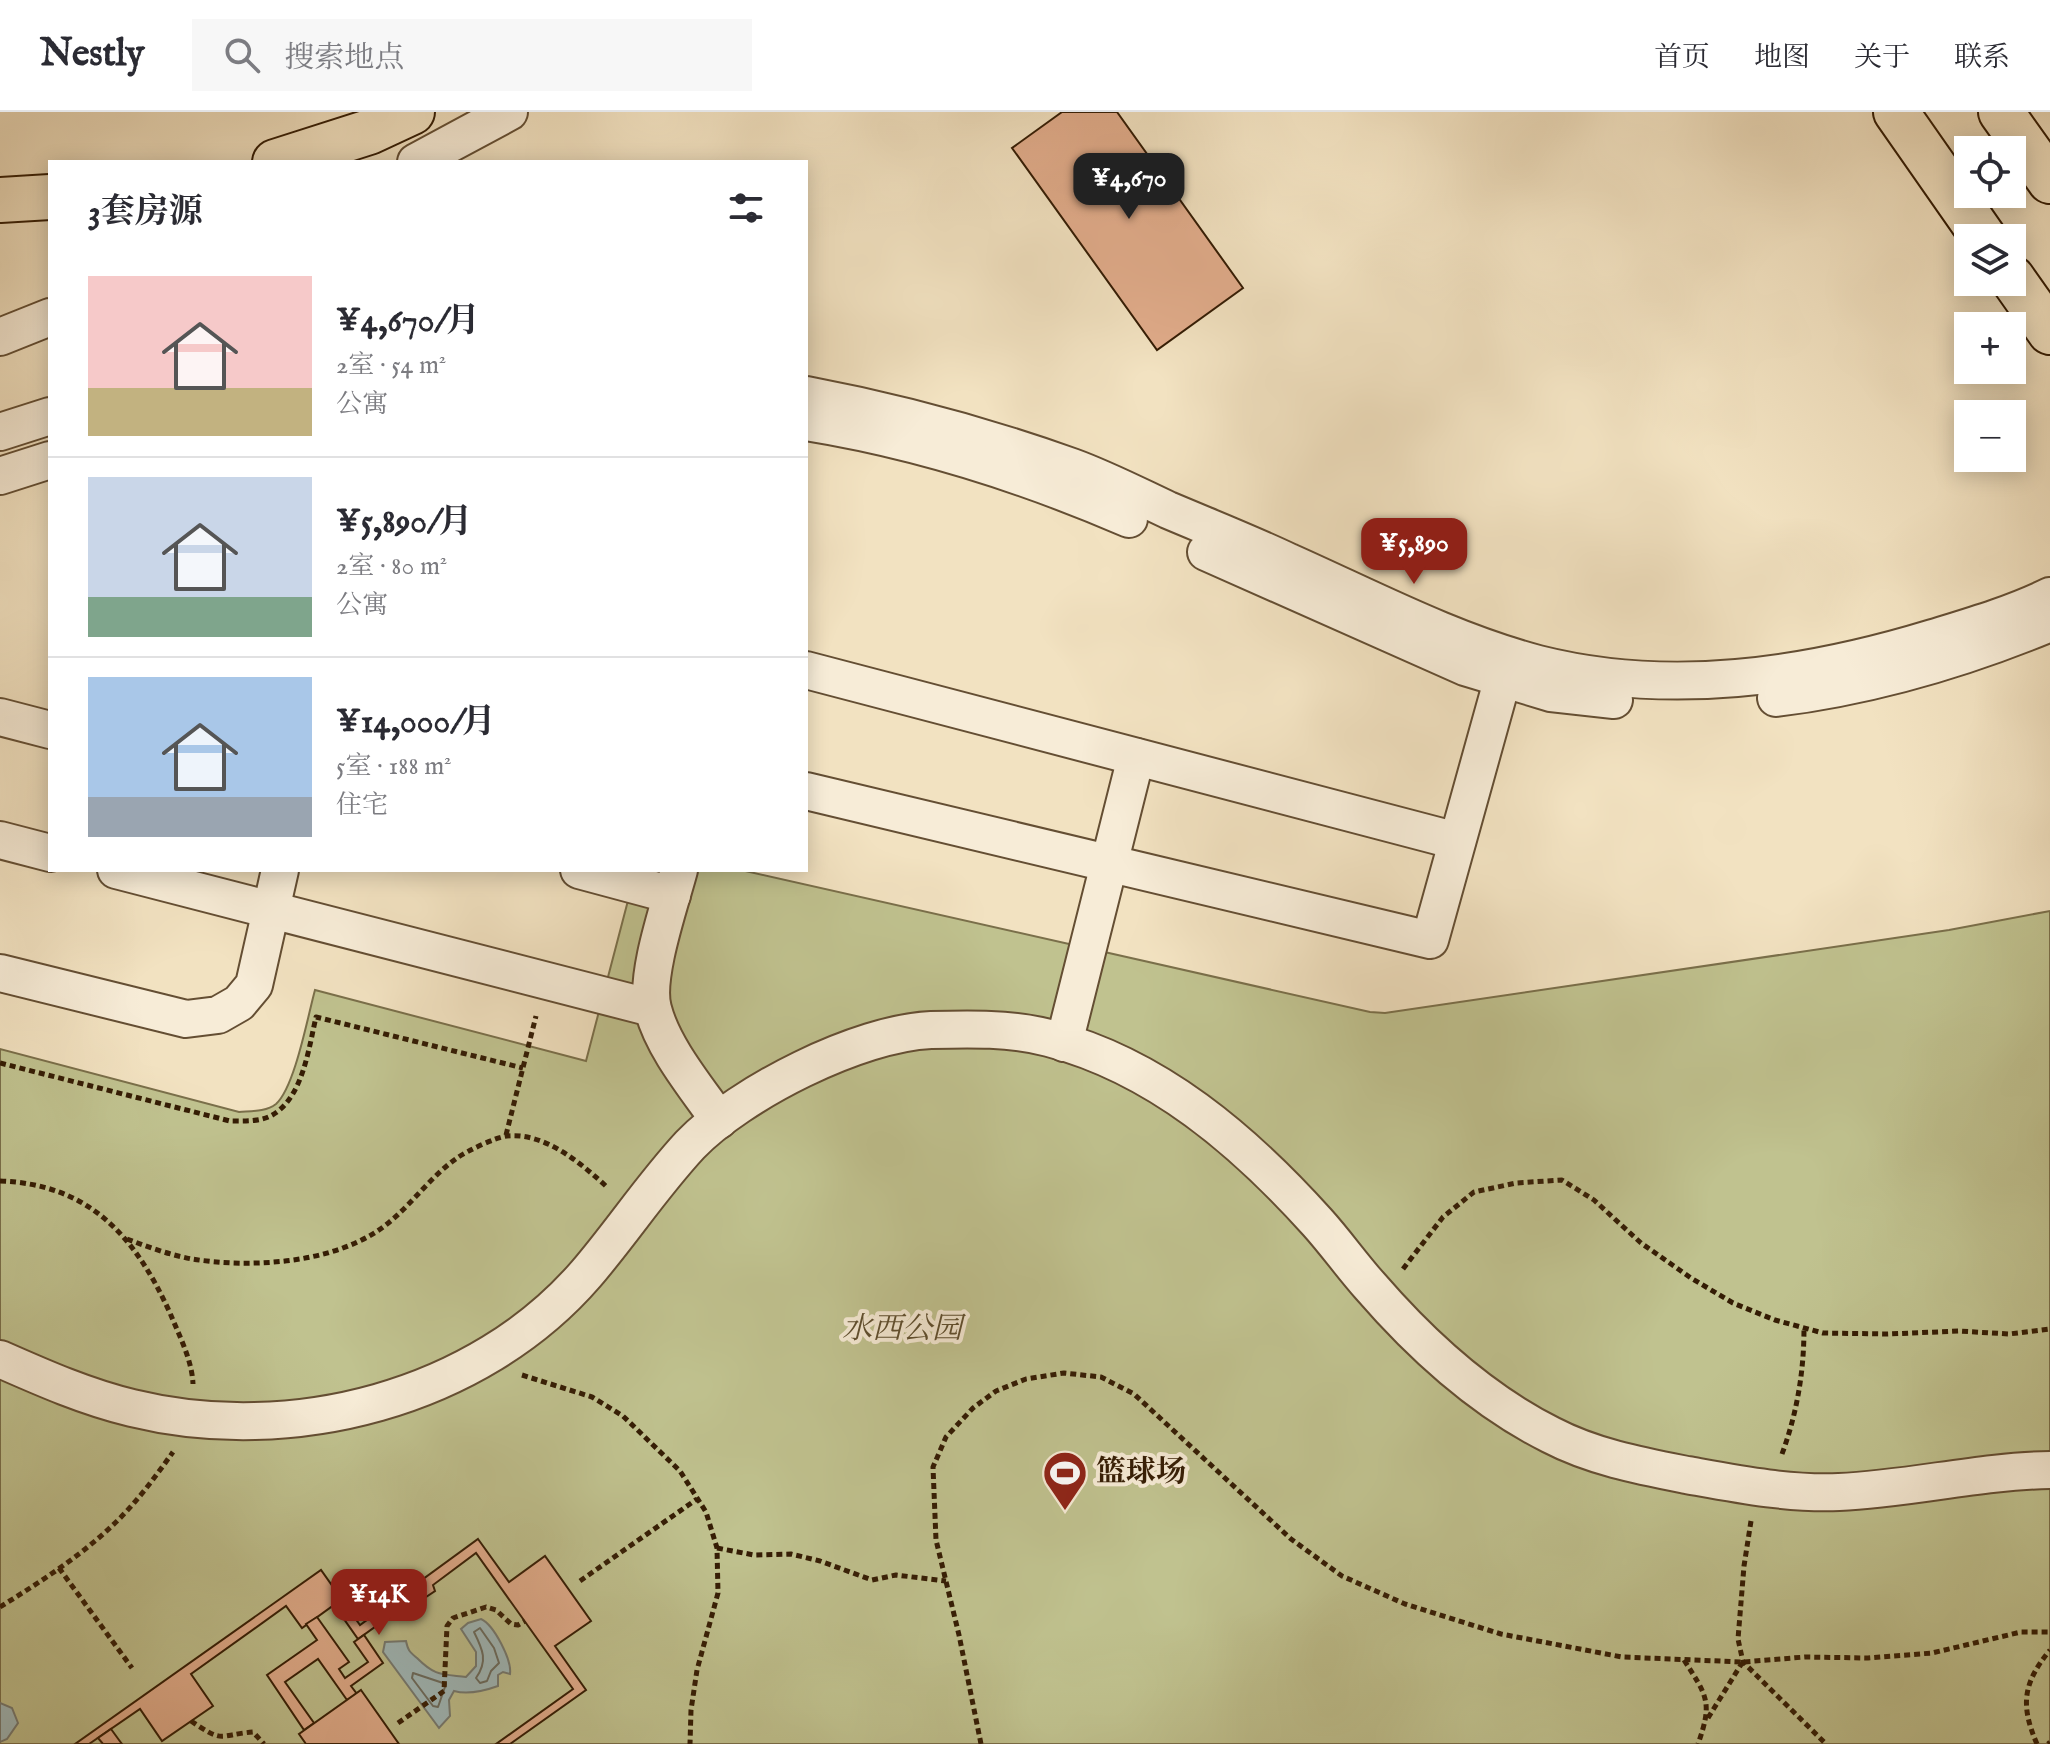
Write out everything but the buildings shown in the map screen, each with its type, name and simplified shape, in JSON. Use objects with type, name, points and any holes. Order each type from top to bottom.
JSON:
[{"type":"main road","points":[[281,160],[369,132],[412,112]]},
{"type":"main road","points":[[1896,112],[1974,224]]},
{"type":"main road","points":[[2001,112],[2050,181]]},
{"type":"main road","points":[[0,200],[48,197]]},
{"type":"main road","points":[[2025,296],[2050,332]]},
{"type":"street","points":[[420,160],[509,112]]},
{"type":"street","points":[[0,337],[48,318]]},
{"type":"street","points":[[808,395],[882,409],[1074,468],[1290,562],[1506,666],[1551,693],[1667,705],[1757,700],[1834,691],[1948,661],[2050,623]]},
{"type":"street","points":[[0,432],[48,417]]},
{"type":"street","points":[[808,422],[894,439],[1071,494],[1465,667],[1537,663],[1599,676],[1678,682],[1749,678],[1816,668],[1897,649],[1973,626],[2050,596]]},
{"type":"street","points":[[0,476],[48,461]]},
{"type":"street","points":[[808,791],[1430,940],[1506,666]]},
{"type":"street","points":[[808,671],[1457,841]]},
{"type":"street","points":[[0,717],[48,729]]},
{"type":"street","points":[[1064,1043],[1136,757]]},
{"type":"street","points":[[0,840],[48,852]]},
{"type":"street","points":[[124,872],[652,1008]]},
{"type":"street","points":[[0,973],[186,1019],[218,1015],[239,1003],[254,985],[280,872]]},
{"type":"street","points":[[595,872],[676,882],[653,974],[652,1008],[678,1063],[719,1120]]},
{"type":"street","points":[[0,1359],[92,1397],[136,1409],[195,1418],[255,1422],[353,1409],[407,1394],[491,1353],[547,1311],[583,1277],[692,1143],[753,1096],[837,1054],[894,1037],[924,1030],[982,1030],[1044,1036],[1064,1043],[1122,1066],[1162,1086],[1199,1110],[1266,1169],[1319,1224],[1382,1299],[1435,1353],[1487,1397],[1554,1437],[1630,1464],[1766,1489],[1841,1492],[2012,1471],[2050,1470]]},
{"type":"path","points":[[506,1135],[537,1012]]},
{"type":"path","points":[[0,1063],[230,1121],[254,1120],[274,1114],[291,1096],[303,1068],[316,1017],[523,1068]]},
{"type":"path","points":[[126,1239],[192,1259],[230,1262],[269,1263],[332,1251],[375,1233],[404,1210],[457,1158],[506,1135],[532,1139],[578,1162],[634,1212]]},
{"type":"path","points":[[1382,1299],[1443,1217],[1474,1192],[1516,1183],[1562,1180],[1594,1200],[1641,1243],[1691,1278],[1733,1303],[1775,1320],[1823,1333],[1959,1331],[2009,1334],[2050,1329]]},
{"type":"path","points":[[0,1181],[56,1189],[99,1213],[126,1239],[160,1293],[179,1335],[193,1378],[195,1418],[153,1481],[115,1524],[59,1568],[0,1607]]},
{"type":"path","points":[[1804,1328],[1804,1365],[1789,1434],[1750,1524],[1738,1639],[1743,1662],[1826,1744]]},
{"type":"path","points":[[491,1353],[517,1373],[592,1397],[623,1416],[680,1471],[706,1512],[717,1548],[718,1593],[697,1670],[690,1744]]},
{"type":"path","points":[[981,1744],[936,1540],[933,1467],[946,1437],[973,1408],[996,1391],[1026,1379],[1064,1373],[1101,1377],[1134,1394],[1291,1539],[1342,1576],[1405,1604],[1501,1634],[1622,1657],[1743,1662],[1932,1653],[2021,1632],[2050,1632]]},
{"type":"path","points":[[580,1581],[697,1498]]},
{"type":"path","points":[[717,1548],[754,1555],[791,1554],[872,1580],[896,1575],[947,1581]]},
{"type":"path","points":[[59,1568],[132,1668]]},
{"type":"path","points":[[398,1723],[444,1691],[447,1626],[453,1618],[486,1607],[496,1610],[511,1624],[518,1625],[525,1621]]},
{"type":"path","points":[[2037,1744],[2027,1721],[2025,1703],[2030,1678],[2050,1650]]},
{"type":"path","points":[[1683,1659],[1706,1694],[1708,1718]]},
{"type":"path","points":[[1698,1744],[1708,1718],[1743,1662]]},
{"type":"path","points":[[191,1721],[210,1737],[226,1740],[240,1733],[253,1732],[264,1744]]},
{"type":"green space","name":"水西公园","points":[[635,872],[750,872],[1385,1013],[1949,930],[2050,911],[2050,1744],[0,1744],[0,1049],[239,1112],[263,1110],[276,1104],[289,1083],[315,990],[586,1061]]},
{"type":"water","points":[[481,1619],[501,1644],[510,1674],[503,1672],[498,1675],[498,1686],[493,1688],[454,1691],[449,1700],[450,1716],[439,1728],[383,1652],[385,1642],[406,1641],[411,1653],[434,1671],[466,1677],[476,1666],[476,1652],[461,1629]]},
{"type":"water","points":[[0,1703],[12,1708],[18,1723],[7,1739],[0,1742]]},
{"type":"place","name":"篮球场","points":[[1065,1512]]}]
